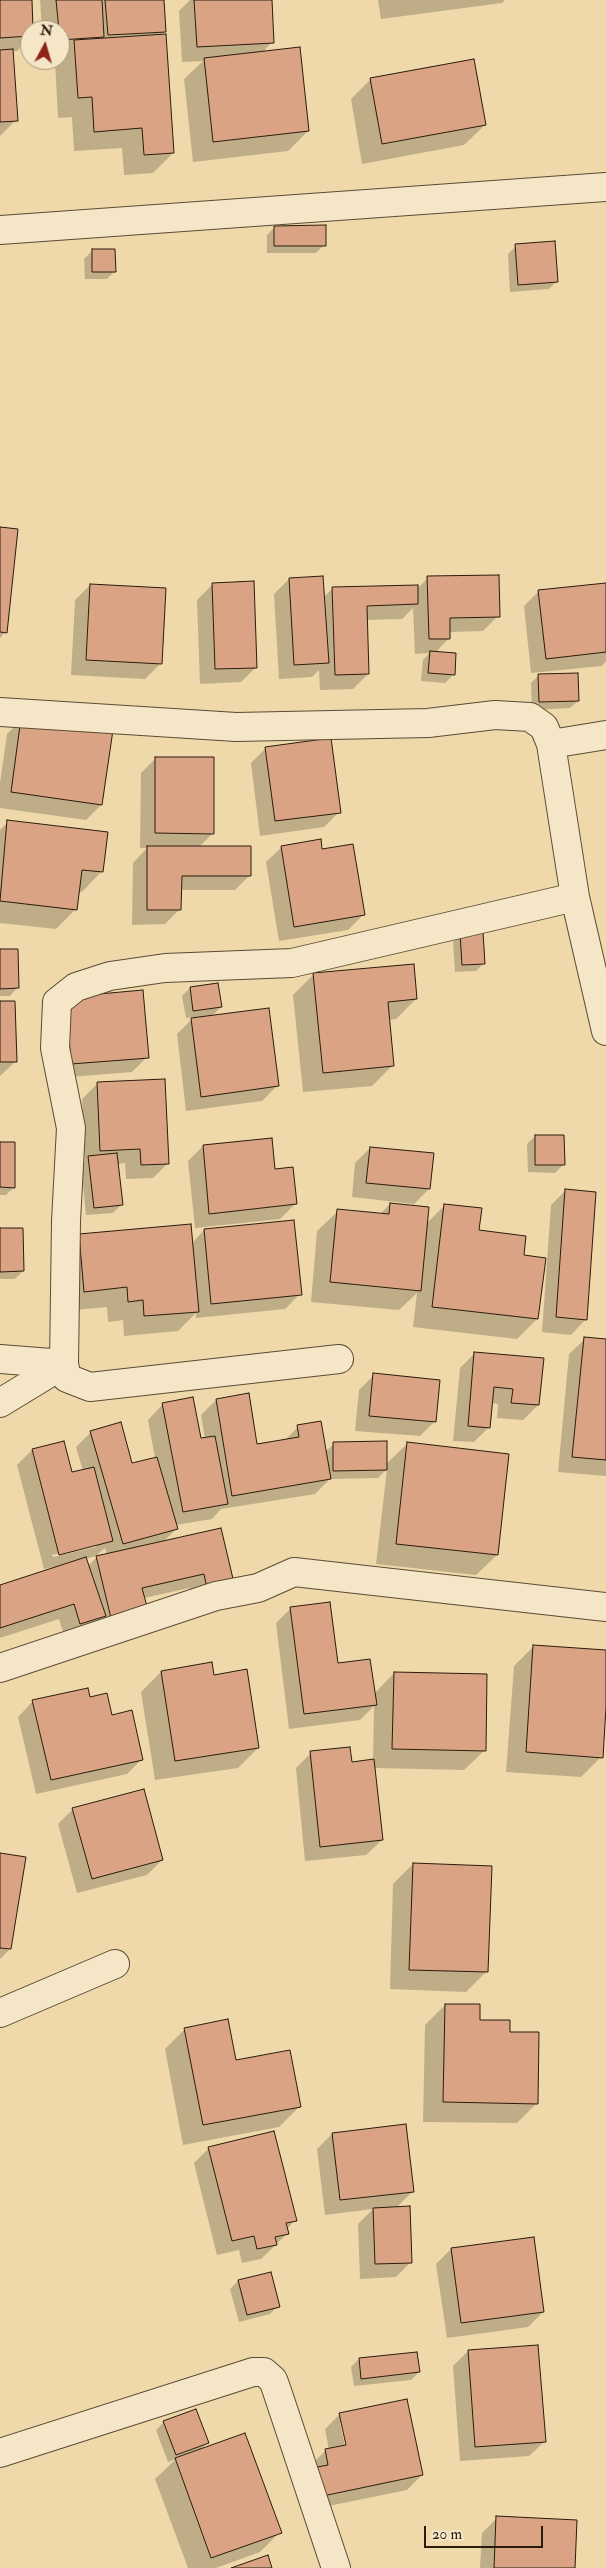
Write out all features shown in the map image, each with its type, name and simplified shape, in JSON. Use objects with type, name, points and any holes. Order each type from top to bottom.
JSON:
[{"type":"street","points":[[0,230],[606,188]]},
{"type":"street","points":[[0,712],[236,727],[428,724],[495,715],[530,717],[544,727],[552,744],[575,897],[606,1032]]},
{"type":"street","points":[[552,744],[606,735]]},
{"type":"street","points":[[338,1358],[90,1387],[67,1378],[64,1364],[66,1221],[71,1128],[55,1048],[57,1002],[76,987],[110,976],[165,968],[292,963],[575,897]]},
{"type":"street","points":[[0,1359],[64,1364]]},
{"type":"street","points":[[0,1403],[64,1364]]},
{"type":"street","points":[[0,1668],[216,1596],[258,1588],[294,1572],[606,1607]]},
{"type":"street","points":[[0,2013],[115,1964]]},
{"type":"street","points":[[0,2453],[239,2376],[253,2372],[264,2372],[273,2380],[276,2388],[336,2568]]},
{"type":"building","points":[[0,0],[32,0],[33,20],[20,20],[20,37],[0,38]]},
{"type":"building","points":[[56,0],[102,0],[104,37],[70,39],[70,20],[58,20]]},
{"type":"building","points":[[105,0],[164,0],[166,32],[108,35]]},
{"type":"building","points":[[194,0],[272,0],[274,43],[197,47]]},
{"type":"building","points":[[166,34],[174,153],[144,155],[142,128],[94,132],[92,97],[78,98],[74,40]]},
{"type":"building","points":[[300,47],[309,131],[213,142],[204,58]]},
{"type":"building","points":[[13,49],[18,121],[0,122],[0,50]]},
{"type":"building","points":[[474,59],[486,125],[382,144],[370,78]]},
{"type":"building","points":[[326,225],[326,246],[274,246],[274,226]]},
{"type":"building","points":[[555,241],[558,282],[518,285],[515,244]]},
{"type":"building","points":[[92,249],[115,249],[116,272],[92,272]]},
{"type":"building","points":[[0,527],[18,529],[7,633],[0,632]]},
{"type":"building","points":[[499,575],[500,617],[450,618],[450,639],[429,639],[427,576]]},
{"type":"building","points":[[323,576],[329,663],[294,665],[289,578]]},
{"type":"building","points":[[254,581],[257,668],[215,669],[212,583]]},
{"type":"building","points":[[606,583],[606,652],[546,659],[538,590]]},
{"type":"building","points":[[90,584],[166,588],[162,664],[86,660]]},
{"type":"building","points":[[418,585],[418,604],[367,606],[369,674],[335,675],[332,587]]},
{"type":"building","points":[[430,651],[456,653],[455,675],[428,673]]},
{"type":"building","points":[[578,673],[579,701],[539,702],[538,674]]},
{"type":"building","points":[[21,718],[113,730],[102,805],[11,792]]},
{"type":"building","points":[[331,738],[341,813],[275,821],[265,747]]},
{"type":"building","points":[[155,757],[214,757],[214,834],[155,833]]},
{"type":"building","points":[[7,820],[108,832],[103,872],[82,870],[77,910],[0,901]]},
{"type":"building","points":[[321,839],[322,849],[353,844],[365,915],[294,927],[281,846]]},
{"type":"building","points":[[147,846],[251,846],[251,876],[182,876],[181,910],[147,910]]},
{"type":"building","points":[[483,932],[485,964],[462,965],[460,933]]},
{"type":"building","points":[[0,949],[18,949],[19,988],[0,989]]},
{"type":"building","points":[[414,964],[417,999],[388,1002],[394,1066],[323,1073],[313,973]]},
{"type":"building","points":[[218,983],[222,1007],[193,1011],[190,987]]},
{"type":"building","points":[[143,990],[149,1058],[71,1064],[66,997]]},
{"type":"building","points":[[0,1001],[15,1001],[17,1062],[0,1062]]},
{"type":"building","points":[[269,1008],[279,1086],[201,1097],[191,1018]]},
{"type":"building","points":[[165,1079],[169,1164],[141,1165],[140,1149],[100,1151],[97,1082]]},
{"type":"building","points":[[535,1135],[564,1135],[565,1165],[535,1165]]},
{"type":"building","points":[[272,1138],[275,1169],[293,1167],[297,1204],[209,1214],[203,1145]]},
{"type":"building","points":[[0,1142],[15,1142],[15,1188],[0,1187]]},
{"type":"building","points":[[370,1147],[434,1153],[430,1189],[366,1183]]},
{"type":"building","points":[[117,1153],[123,1205],[94,1208],[88,1156]]},
{"type":"building","points":[[565,1189],[596,1192],[587,1320],[556,1317]]},
{"type":"building","points":[[390,1203],[429,1207],[421,1291],[330,1282],[337,1209],[389,1214]]},
{"type":"building","points":[[444,1204],[482,1208],[479,1230],[526,1236],[524,1255],[546,1258],[538,1319],[432,1307]]},
{"type":"building","points":[[294,1220],[302,1295],[211,1304],[204,1229]]},
{"type":"building","points":[[191,1224],[199,1312],[144,1316],[143,1300],[128,1302],[127,1287],[84,1292],[79,1234]]},
{"type":"building","points":[[0,1228],[23,1228],[24,1271],[0,1272]]},
{"type":"building","points":[[584,1337],[606,1339],[606,1460],[572,1457]]},
{"type":"building","points":[[474,1352],[544,1358],[539,1405],[511,1403],[513,1389],[494,1387],[490,1428],[468,1426]]},
{"type":"building","points":[[373,1373],[440,1380],[436,1422],[369,1416]]},
{"type":"building","points":[[249,1393],[257,1444],[299,1437],[297,1425],[321,1421],[331,1479],[232,1496],[216,1399]]},
{"type":"building","points":[[193,1397],[201,1438],[215,1436],[228,1504],[183,1512],[162,1403]]},
{"type":"building","points":[[121,1422],[132,1463],[157,1457],[178,1529],[123,1544],[90,1431]]},
{"type":"building","points":[[64,1441],[72,1472],[94,1467],[113,1541],[59,1555],[32,1449]]},
{"type":"building","points":[[387,1441],[387,1470],[333,1471],[333,1442]]},
{"type":"building","points":[[407,1442],[509,1454],[498,1555],[396,1544]]},
{"type":"building","points":[[221,1528],[234,1583],[207,1589],[204,1574],[142,1588],[148,1610],[111,1618],[96,1556]]},
{"type":"building","points":[[86,1557],[106,1616],[80,1624],[74,1604],[0,1628],[0,1585]]},
{"type":"building","points":[[330,1602],[338,1663],[370,1659],[377,1705],[304,1714],[290,1607]]},
{"type":"building","points":[[533,1645],[606,1650],[606,1707],[603,1758],[526,1752]]},
{"type":"building","points":[[212,1662],[214,1675],[247,1669],[259,1748],[175,1761],[161,1671]]},
{"type":"building","points":[[394,1672],[487,1674],[486,1751],[392,1749]]},
{"type":"building","points":[[88,1688],[90,1697],[107,1693],[112,1715],[132,1710],[143,1760],[51,1780],[32,1700]]},
{"type":"building","points":[[350,1747],[352,1762],[374,1759],[383,1840],[320,1847],[310,1751]]},
{"type":"building","points":[[144,1789],[163,1860],[92,1879],[72,1808]]},
{"type":"building","points":[[0,1853],[26,1857],[11,1949],[0,1948]]},
{"type":"building","points":[[413,1863],[492,1866],[488,1972],[409,1970]]},
{"type":"building","points":[[445,2004],[480,2004],[480,2020],[510,2020],[510,2032],[539,2032],[538,2104],[443,2102]]},
{"type":"building","points":[[228,2019],[236,2060],[290,2050],[301,2107],[203,2125],[184,2028]]},
{"type":"building","points":[[406,2124],[414,2192],[340,2200],[332,2133]]},
{"type":"building","points":[[274,2131],[297,2221],[286,2223],[289,2234],[275,2237],[277,2245],[257,2249],[254,2236],[232,2241],[208,2147]]},
{"type":"building","points":[[410,2206],[412,2263],[375,2264],[373,2208]]},
{"type":"building","points":[[534,2237],[544,2312],[461,2323],[451,2248]]},
{"type":"building","points":[[271,2272],[280,2307],[247,2315],[238,2280]]},
{"type":"building","points":[[538,2345],[546,2442],[475,2447],[468,2350]]},
{"type":"building","points":[[417,2352],[420,2372],[361,2379],[359,2358]]},
{"type":"building","points":[[407,2399],[423,2475],[318,2497],[312,2468],[328,2465],[325,2449],[346,2445],[339,2413]]},
{"type":"building","points":[[196,2409],[209,2443],[176,2455],[163,2421]]},
{"type":"building","points":[[245,2433],[282,2533],[211,2558],[175,2458]]},
{"type":"building","points":[[496,2516],[577,2520],[575,2568],[494,2568]]},
{"type":"building","points":[[268,2555],[272,2568],[231,2568]]}]
